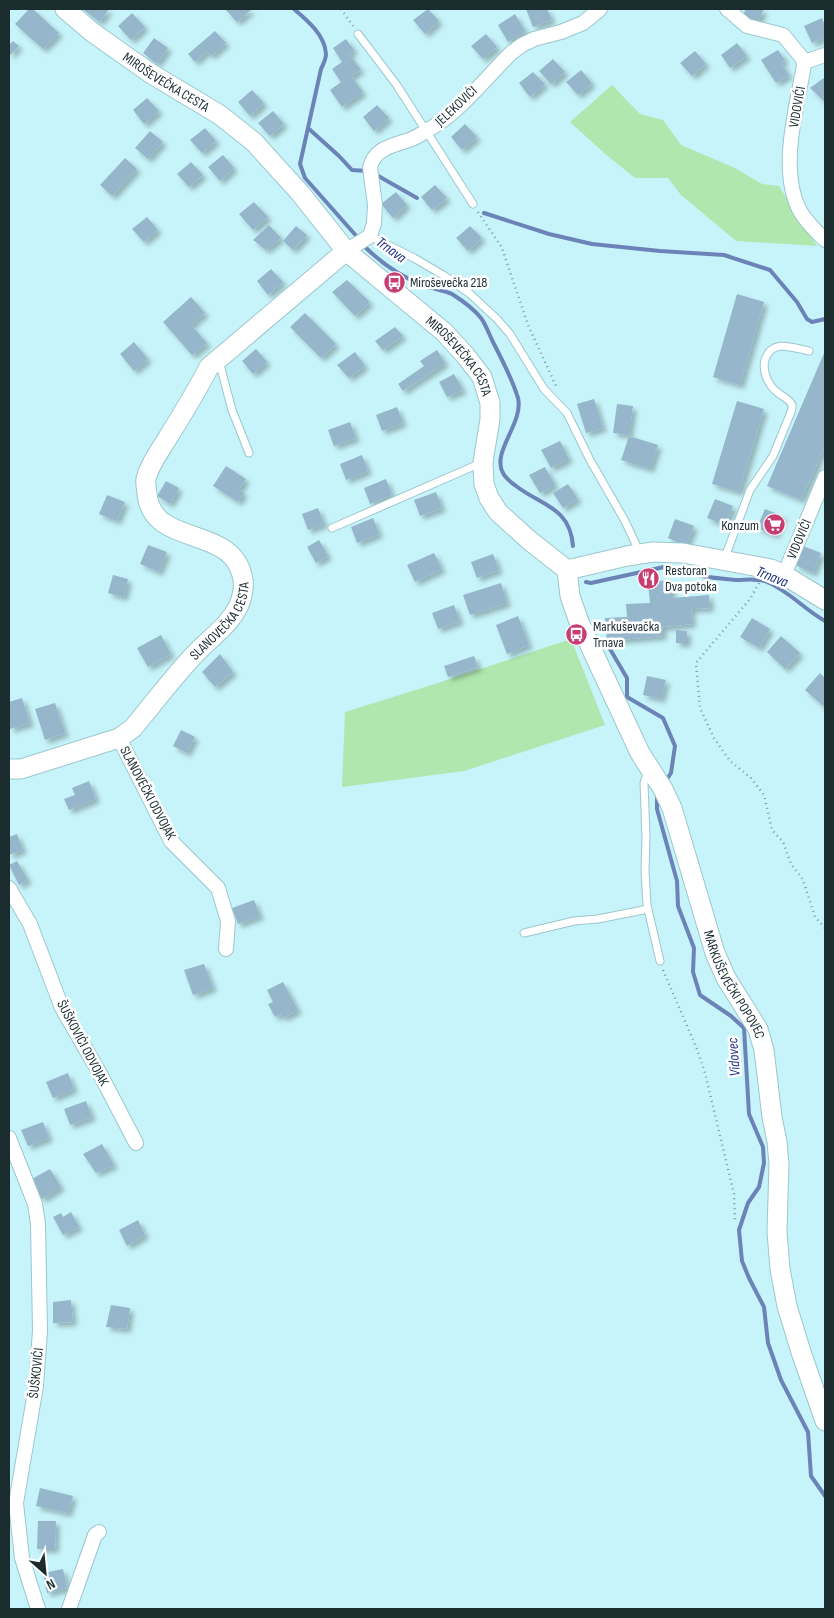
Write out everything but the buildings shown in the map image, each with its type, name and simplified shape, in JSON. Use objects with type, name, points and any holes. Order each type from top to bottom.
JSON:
[{"type":"street","name":"MIROŠEVEČKA CESTA","points":[[65,9],[92,32],[150,73],[220,115],[254,142],[301,194],[360,243],[444,332],[482,377],[490,403],[490,419],[483,462],[484,484],[489,498],[498,512],[528,540],[567,570]]},
{"type":"street","name":"JELEKOVIĆI","points":[[360,243],[374,223],[375,205],[370,171],[374,157],[383,149],[411,139],[440,124],[511,53],[522,45],[534,39],[583,23],[600,9]]},
{"type":"street","points":[[727,9],[747,26],[784,35],[804,62],[825,56]]},
{"type":"street","name":"VIDOVIĆI","points":[[804,62],[790,143],[791,180],[799,209],[805,219],[825,240]]},
{"type":"street","name":"SLANOVEČKA CESTA","points":[[9,769],[21,769],[119,738],[133,728],[199,650],[221,631],[238,606],[244,590],[242,574],[235,560],[223,548],[180,532],[154,516],[148,502],[146,480],[155,459],[198,388],[209,366],[360,243]]},
{"type":"street","name":"VIDOVIĆI","points":[[784,575],[825,476]]},
{"type":"street","points":[[567,570],[653,552],[683,553],[771,569],[825,600]]},
{"type":"street","name":"MARKUŠEVEČKI POPOVEC","points":[[567,570],[570,596],[579,622],[624,720],[672,808],[715,953],[726,978],[758,1029],[764,1050],[777,1142],[779,1164],[777,1232],[780,1269],[787,1306],[825,1421]]},
{"type":"street","name":"SLANOVEČKI ODVOJAK","points":[[119,738],[171,841],[218,888],[228,921],[226,949]]},
{"type":"street","name":"ŠUŠKOVIĆI ODVOJAK","points":[[9,888],[30,924],[62,1008],[99,1072],[136,1143]]},
{"type":"street","name":"ŠUŠKOVIĆI","points":[[9,1138],[35,1204],[38,1224],[40,1331],[38,1368],[16,1503],[22,1558],[33,1599],[38,1609]]},
{"type":"street","points":[[69,1609],[95,1535],[99,1532]]},
{"type":"lane","points":[[358,34],[396,84],[473,204]]},
{"type":"lane","points":[[360,243],[414,258],[469,293],[497,319],[510,334],[544,389],[567,414],[590,460],[625,521],[640,554]]},
{"type":"lane","points":[[723,560],[750,490],[772,456],[792,412],[791,402],[776,391],[766,376],[764,364],[767,353],[772,348],[778,346],[809,351]]},
{"type":"lane","points":[[218,358],[232,410],[249,453]]},
{"type":"lane","points":[[332,528],[483,462]]},
{"type":"lane","points":[[656,778],[644,783],[645,871],[648,909],[660,961]]},
{"type":"lane","points":[[524,933],[574,921],[598,920],[648,909]]},
{"type":"path","points":[[341,9],[358,34]]},
{"type":"path","points":[[473,204],[502,248],[528,325],[557,389]]},
{"type":"path","points":[[758,583],[750,599],[696,663],[700,708],[714,738],[730,761],[750,778],[764,795],[772,830],[783,842],[792,864],[803,880],[815,917],[825,928]]},
{"type":"path","points":[[660,961],[674,999],[697,1049],[705,1073],[734,1194],[735,1220]]},
{"type":"green space","points":[[612,85],[640,114],[663,120],[681,145],[735,168],[762,184],[779,186],[817,246],[736,241],[681,195],[668,178],[635,178],[570,122]]},
{"type":"green space","points":[[571,639],[605,725],[464,771],[342,787],[345,712]]},
{"type":"waterway","name":"Trnava","points":[[294,9],[319,34],[326,54],[300,164],[305,178],[359,239]]},
{"type":"waterway","points":[[308,128],[352,170],[367,171]]},
{"type":"waterway","points":[[373,173],[417,198]]},
{"type":"waterway","points":[[484,213],[549,234],[592,244],[724,255],[770,270],[797,302],[807,319],[812,322],[825,319]]},
{"type":"waterway","name":"Trnava","points":[[363,245],[383,263],[407,278],[452,294],[468,305],[481,318],[507,369],[518,398],[519,408],[501,456],[500,465],[503,473],[516,486],[561,515],[571,533],[573,546]]},
{"type":"waterway","name":"Trnava","points":[[586,582],[591,583],[664,567],[702,576],[736,580],[759,580],[783,590],[825,621]]},
{"type":"waterway","name":"Vidovec","points":[[610,649],[627,678],[627,697],[663,718],[675,746],[671,773],[665,782]]},
{"type":"waterway","name":"Vidovec","points":[[657,795],[657,809],[677,881],[678,906],[694,948],[693,972],[700,995],[731,1016],[744,1028],[749,1114],[763,1147],[764,1163],[759,1187],[748,1203],[739,1230],[742,1261],[764,1307],[768,1343],[781,1380],[808,1432],[811,1476],[825,1496]]},
{"type":"place","name":"Miroševečka 218","points":[[394,282]]},
{"type":"place","name":"Konzum","points":[[775,525]]},
{"type":"place","name":"Restoran Dva potoka","points":[[649,578]]},
{"type":"place","name":"Markuševačka Trnava","points":[[577,634]]}]
